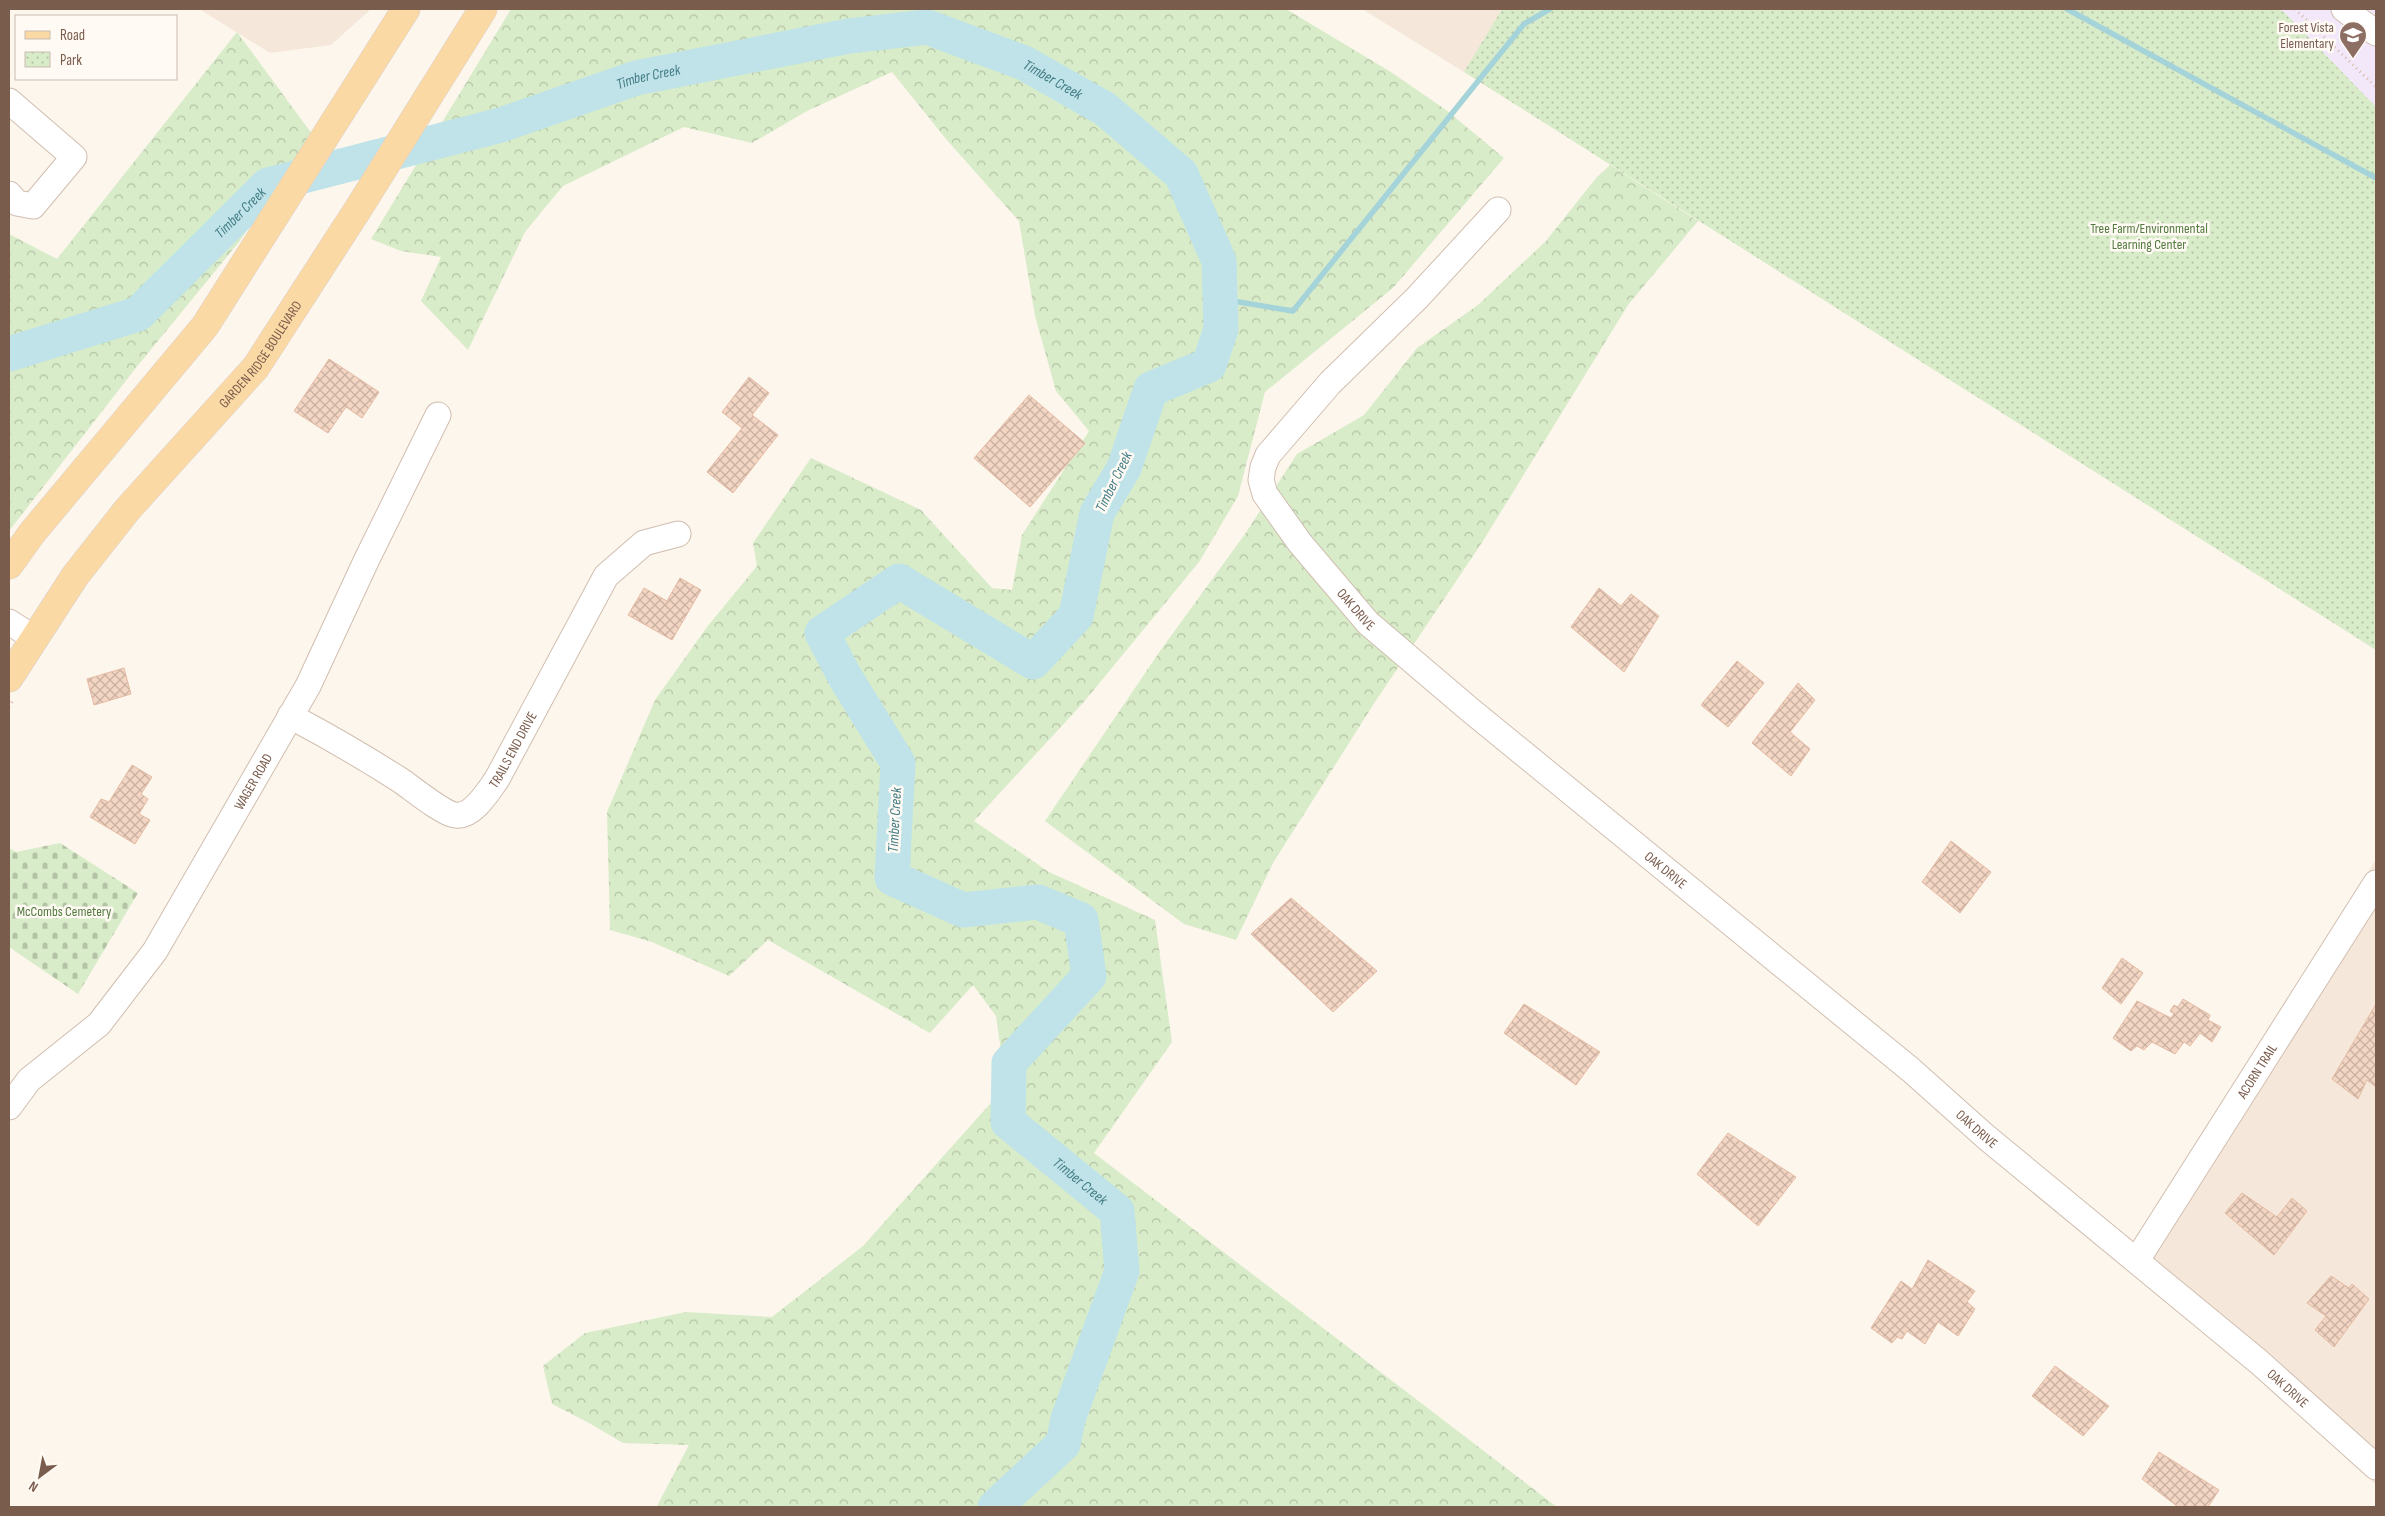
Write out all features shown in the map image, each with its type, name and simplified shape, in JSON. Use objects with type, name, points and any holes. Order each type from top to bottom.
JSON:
[{"type":"main road","points":[[9,565],[32,533],[205,326],[383,42],[406,9]]},
{"type":"main road","name":"GARDEN RIDGE BOULEVARD","points":[[9,678],[75,576],[127,510],[256,367],[482,9]]},
{"type":"street","points":[[2344,9],[2376,33]]},
{"type":"street","points":[[9,101],[74,157],[33,206],[17,203],[9,194]]},
{"type":"street","name":"OAK DRIVE","points":[[1498,210],[1417,298],[1330,383],[1281,437],[1268,455],[1263,467],[1261,480],[1265,494],[1300,543],[1368,624],[1888,1052],[1986,1137],[2259,1362],[2376,1467]]},
{"type":"street","name":"WAGER ROAD","points":[[9,1107],[29,1080],[99,1024],[155,951],[308,686],[367,559],[438,415]]},
{"type":"street","name":"TRAILS END DRIVE","points":[[290,716],[342,744],[436,805],[455,815],[468,812],[483,798],[497,779],[606,576],[644,543],[678,534]]},
{"type":"street","points":[[9,622],[34,638]]},
{"type":"street","name":"ACORN TRAIL","points":[[2137,1260],[2376,883]]},
{"type":"path","points":[[2295,9],[2376,87]]},
{"type":"shaded area","points":[[199,9],[371,9],[331,45],[270,53]]},
{"type":"shaded area","points":[[1362,9],[1515,9],[1464,72]]},
{"type":"shaded area","name":"Forest Vista Elementary","points":[[2278,9],[2376,9],[2376,107],[2284,12]]},
{"type":"shaded area","points":[[2376,859],[2376,1485],[2134,1258]]},
{"type":"green space","points":[[511,9],[1286,9],[1391,72],[1446,110],[1504,158],[1393,288],[1265,392],[1238,496],[1199,562],[1083,703],[974,821],[1049,872],[1155,920],[1172,1042],[1094,1153],[1557,1507],[659,1507],[657,1506],[689,1445],[623,1443],[552,1404],[543,1366],[585,1333],[686,1312],[772,1317],[863,1246],[1006,1086],[996,1016],[973,985],[930,1033],[768,940],[729,976],[652,942],[610,930],[607,812],[655,700],[707,627],[757,566],[753,543],[811,458],[921,510],[992,588],[1012,590],[1022,535],[1089,431],[1056,391],[1035,316],[1019,221],[946,139],[892,72],[807,111],[752,143],[684,127],[563,186],[525,232],[468,350],[421,301],[441,257],[401,251],[371,239]]},
{"type":"green space","name":"Tree Farm/Environmental Learning Center","points":[[1502,9],[2278,9],[2284,12],[2376,107],[2376,650],[1464,72]]},
{"type":"green space","points":[[237,32],[312,134],[239,242],[135,369],[9,531],[9,234],[57,259]]},
{"type":"green space","points":[[1610,165],[1698,221],[1628,305],[1483,541],[1375,702],[1273,863],[1236,940],[1184,924],[1045,821],[1160,651],[1245,534],[1297,454],[1364,415],[1417,348],[1478,305],[1546,241],[1596,178]]},
{"type":"green space","name":"McCombs Cemetery","points":[[60,843],[138,893],[78,994],[9,947],[9,848],[16,852]]},
{"type":"building","points":[[329,359],[379,392],[362,418],[346,407],[328,433],[294,411]]},
{"type":"building","points":[[749,377],[769,393],[752,415],[778,435],[733,493],[707,472],[742,428],[722,412]]},
{"type":"building","points":[[1029,395],[1085,443],[1030,507],[974,458]]},
{"type":"building","points":[[680,578],[701,590],[672,640],[628,615],[644,588],[667,601]]},
{"type":"building","points":[[1599,588],[1621,606],[1631,594],[1659,616],[1624,672],[1571,627]]},
{"type":"building","points":[[1737,661],[1764,683],[1728,727],[1701,705]]},
{"type":"building","points":[[124,668],[131,694],[94,705],[87,679]]},
{"type":"building","points":[[1798,683],[1815,700],[1790,732],[1810,749],[1791,776],[1752,743]]},
{"type":"building","points":[[132,765],[152,777],[141,794],[148,799],[139,814],[150,820],[135,844],[90,817],[101,799],[109,802]]},
{"type":"building","points":[[1951,841],[1991,872],[1960,913],[1922,882]]},
{"type":"building","points":[[1291,898],[1377,971],[1333,1012],[1251,934]]},
{"type":"building","points":[[2122,958],[2143,973],[2121,1004],[2102,988]]},
{"type":"building","points":[[2183,999],[2210,1015],[2208,1020],[2221,1027],[2212,1042],[2200,1033],[2190,1046],[2184,1042],[2175,1054],[2152,1042],[2144,1050],[2137,1046],[2131,1051],[2113,1038],[2137,1001],[2171,1018],[2174,1014],[2170,1011],[2174,1005],[2178,1007]]},
{"type":"building","points":[[1524,1004],[1600,1052],[1576,1085],[1504,1033]]},
{"type":"building","points":[[2376,1004],[2376,1087],[2367,1080],[2358,1099],[2332,1079]]},
{"type":"building","points":[[1728,1133],[1796,1177],[1758,1226],[1697,1174]]},
{"type":"building","points":[[2242,1193],[2277,1217],[2292,1198],[2307,1211],[2274,1255],[2225,1213]]},
{"type":"building","points":[[1928,1260],[1975,1291],[1967,1302],[1975,1309],[1958,1336],[1938,1322],[1925,1344],[1907,1331],[1902,1339],[1897,1337],[1892,1343],[1871,1328],[1901,1281],[1912,1289]]},
{"type":"building","points":[[2331,1276],[2349,1288],[2352,1284],[2369,1299],[2334,1347],[2315,1330],[2326,1316],[2307,1303]]},
{"type":"building","points":[[2055,1366],[2109,1406],[2083,1436],[2032,1396]]},
{"type":"building","points":[[2159,1452],[2219,1490],[2208,1507],[2178,1507],[2142,1479]]},
{"type":"waterway","points":[[1221,299],[1293,311],[1524,24],[1550,9]]},
{"type":"waterway","points":[[2067,9],[2376,178]]},
{"type":"waterway","name":"Timber Creek","points":[[9,354],[138,314],[268,185],[501,125],[636,78],[849,36],[927,27],[1024,63],[1105,109],[1181,174],[1219,261],[1221,329],[1209,365],[1151,389],[1124,468],[1097,513],[1076,616],[1033,662],[899,581],[822,633],[845,677],[898,763],[892,878],[963,910],[1038,902],[1081,920],[1089,976],[1009,1063],[1008,1122],[1117,1211],[1122,1271],[1068,1419],[1063,1444],[995,1507]]},
{"type":"place","name":"Forest Vista Elementary","points":[[2353,59]]}]
